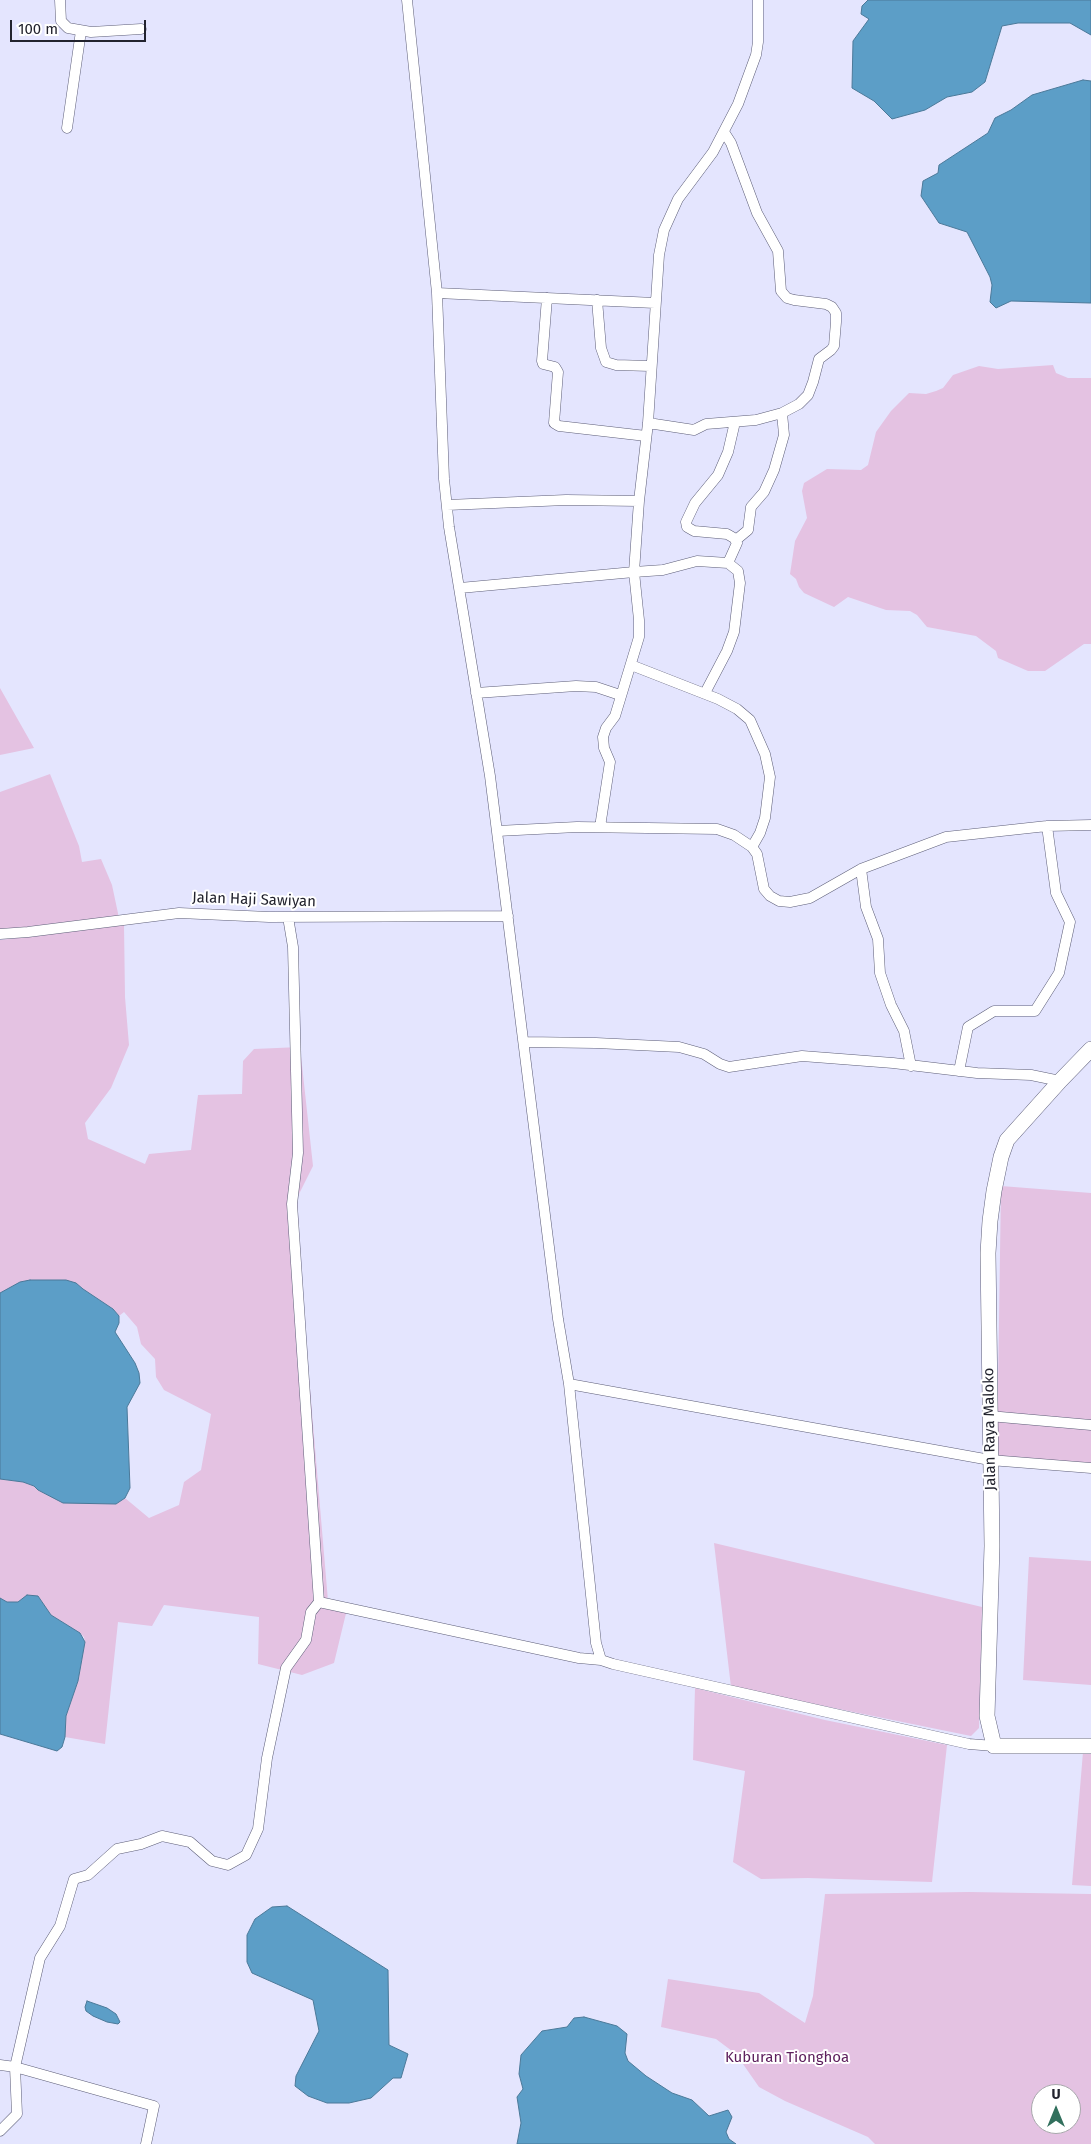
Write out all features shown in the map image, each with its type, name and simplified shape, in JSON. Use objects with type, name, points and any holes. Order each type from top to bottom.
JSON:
[{"type":"street","points":[[60,0],[60,17],[68,28],[81,31],[141,29]]},
{"type":"street","points":[[407,0],[437,293],[447,506],[490,776],[525,1042],[558,1319],[569,1384],[596,1643],[601,1660]]},
{"type":"street","points":[[600,827],[610,762],[604,748],[604,737],[606,728],[614,718],[637,646],[640,626],[634,572],[639,501],[648,423],[650,366],[659,255],[667,220],[682,193],[700,170],[724,132],[738,104],[756,55],[758,42],[758,0]]},
{"type":"street","points":[[67,128],[81,31]]},
{"type":"street","points":[[648,423],[694,430],[706,424],[767,418],[782,413],[808,395],[819,359],[833,348],[836,313],[830,305],[794,300],[787,298],[780,291],[778,251],[756,213],[731,143],[724,132]]},
{"type":"street","points":[[437,293],[655,303]]},
{"type":"street","points":[[547,298],[542,361],[544,364],[555,368],[558,372],[554,424],[646,436]]},
{"type":"street","points":[[597,300],[602,354],[606,362],[616,366],[650,366]]},
{"type":"street","points":[[728,563],[736,540],[749,528],[751,507],[764,492],[774,470],[784,435],[782,413]]},
{"type":"street","points":[[735,422],[728,452],[718,475],[695,503],[686,522],[687,527],[694,531],[727,534],[736,540]]},
{"type":"street","points":[[447,506],[566,500],[639,501]]},
{"type":"street","points":[[460,588],[668,568],[689,561],[728,563],[738,571],[740,583],[734,632],[727,651],[704,693]]},
{"type":"street","points":[[631,665],[704,693],[737,709],[750,720],[767,762],[770,777],[764,818],[760,833],[752,847]]},
{"type":"street","points":[[476,693],[525,688],[586,686],[620,695]]},
{"type":"street","points":[[497,831],[600,827],[717,829],[734,835],[752,847],[757,854],[764,889],[770,896],[779,901],[790,902],[810,898],[861,869],[934,841],[956,835],[1047,826],[1091,825]]},
{"type":"street","points":[[959,1071],[968,1027],[994,1011],[1034,1011],[1059,973],[1070,922],[1056,894],[1047,826]]},
{"type":"street","points":[[861,869],[866,907],[878,939],[880,973],[890,1005],[904,1031],[911,1066]]},
{"type":"street","name":"Jalan Haji Sawiyan","points":[[0,934],[179,913],[288,917],[508,916]]},
{"type":"street","points":[[0,2131],[17,2114],[15,2067],[40,1958],[60,1926],[74,1879],[88,1875],[117,1849],[141,1844],[162,1836],[190,1842],[212,1861],[228,1865],[246,1855],[258,1829],[267,1758],[286,1668],[306,1640],[311,1612],[319,1602],[292,1204],[298,1153],[293,947],[288,917]]},
{"type":"street","points":[[525,1042],[604,1043],[679,1047],[704,1054],[729,1067],[802,1056],[893,1062],[911,1066],[959,1071],[1031,1075],[1060,1081]]},
{"type":"street","name":"Jalan Raya Maloko","points":[[994,1746],[987,1716],[992,1546],[989,1416],[988,1253],[990,1221],[1001,1157],[1007,1140],[1091,1049]]},
{"type":"street","points":[[569,1384],[990,1460],[1091,1468]]},
{"type":"street","points":[[989,1416],[1091,1425]]},
{"type":"street","points":[[319,1602],[579,1658],[601,1660],[969,1744],[994,1746],[1091,1746]]},
{"type":"street","points":[[0,2065],[15,2067],[154,2106],[146,2144]]},
{"type":"green space","points":[[1053,365],[1056,373],[1068,378],[1091,378],[1091,644],[1084,644],[1045,671],[1028,671],[998,658],[996,651],[976,636],[927,627],[917,615],[910,611],[886,610],[848,597],[834,607],[804,593],[796,579],[790,574],[795,541],[807,518],[802,491],[804,483],[827,469],[861,470],[868,465],[876,432],[891,411],[909,393],[926,394],[936,391],[943,388],[953,375],[979,366],[998,369]]},
{"type":"green space","points":[[0,688],[34,748],[0,755]]},
{"type":"green space","points":[[50,774],[79,846],[82,862],[101,859],[112,885],[119,918],[0,933],[0,792]]},
{"type":"green space","points":[[124,925],[125,997],[129,1045],[111,1088],[85,1123],[88,1139],[145,1164],[149,1154],[191,1150],[198,1095],[242,1094],[243,1061],[254,1049],[300,1047],[313,1166],[297,1198],[305,1330],[328,1601],[348,1605],[334,1663],[302,1675],[258,1664],[259,1617],[164,1605],[152,1626],[118,1622],[105,1744],[65,1737],[66,1716],[78,1681],[85,1642],[84,1637],[51,1615],[38,1596],[18,1602],[7,1602],[0,1598],[0,1479],[23,1482],[34,1486],[38,1490],[116,1504],[125,1498],[149,1518],[179,1505],[184,1482],[201,1470],[211,1414],[164,1390],[156,1377],[155,1359],[141,1344],[137,1327],[124,1312],[119,1316],[113,1309],[76,1283],[0,1293],[0,940]]},
{"type":"green space","points":[[1001,1186],[1091,1193],[1091,1465],[997,1456]]},
{"type":"green space","points":[[714,1543],[982,1607],[979,1728],[971,1736],[731,1687]]},
{"type":"green space","points":[[1029,1557],[1091,1561],[1091,1685],[1023,1680]]},
{"type":"green space","points":[[695,1688],[825,1720],[947,1745],[932,1882],[808,1878],[761,1879],[733,1862],[745,1771],[693,1760]]},
{"type":"green space","points":[[1083,1752],[1091,1752],[1091,1886],[1072,1885]]},
{"type":"green space","name":"Kuburan Tionghoa","points":[[969,1892],[1091,1894],[1091,2144],[875,2144],[868,2137],[785,2101],[759,2087],[736,2054],[716,2039],[661,2027],[668,1979],[759,1993],[805,2023],[813,1996],[825,1894]]},
{"type":"water","points":[[868,0],[1091,0],[1091,35],[1070,23],[1018,23],[1002,26],[985,82],[972,92],[947,97],[925,110],[892,119],[874,101],[852,88],[853,41],[869,19],[861,14],[862,6]]},
{"type":"water","points":[[1083,80],[1091,81],[1091,303],[1011,301],[996,308],[990,302],[992,285],[990,277],[967,232],[939,223],[921,196],[923,181],[938,173],[939,165],[988,133],[995,118],[1011,110],[1032,95]]},
{"type":"water","points":[[30,1280],[66,1280],[76,1283],[113,1309],[119,1316],[119,1323],[115,1332],[135,1363],[140,1383],[127,1407],[130,1488],[125,1498],[116,1504],[63,1503],[34,1486],[23,1482],[0,1479],[0,1293],[20,1282]]},
{"type":"water","points":[[27,1595],[38,1596],[51,1615],[80,1633],[85,1642],[78,1681],[66,1716],[65,1737],[62,1747],[57,1751],[0,1734],[0,1598],[7,1602],[18,1602]]},
{"type":"water","points":[[287,1906],[388,1970],[389,2045],[408,2054],[401,2078],[393,2078],[371,2098],[349,2103],[327,2103],[308,2096],[295,2086],[296,2076],[319,2031],[313,2000],[252,1973],[247,1962],[247,1935],[255,1919],[272,1907]]},
{"type":"water","points":[[87,2001],[107,2008],[116,2014],[120,2022],[118,2024],[107,2022],[93,2016],[86,2011]]},
{"type":"water","points":[[584,2017],[617,2026],[627,2034],[625,2053],[628,2061],[646,2076],[672,2093],[692,2100],[709,2116],[728,2110],[732,2117],[726,2132],[729,2139],[736,2144],[517,2144],[521,2123],[517,2097],[523,2089],[519,2074],[521,2055],[542,2031],[567,2027],[574,2018]]}]
